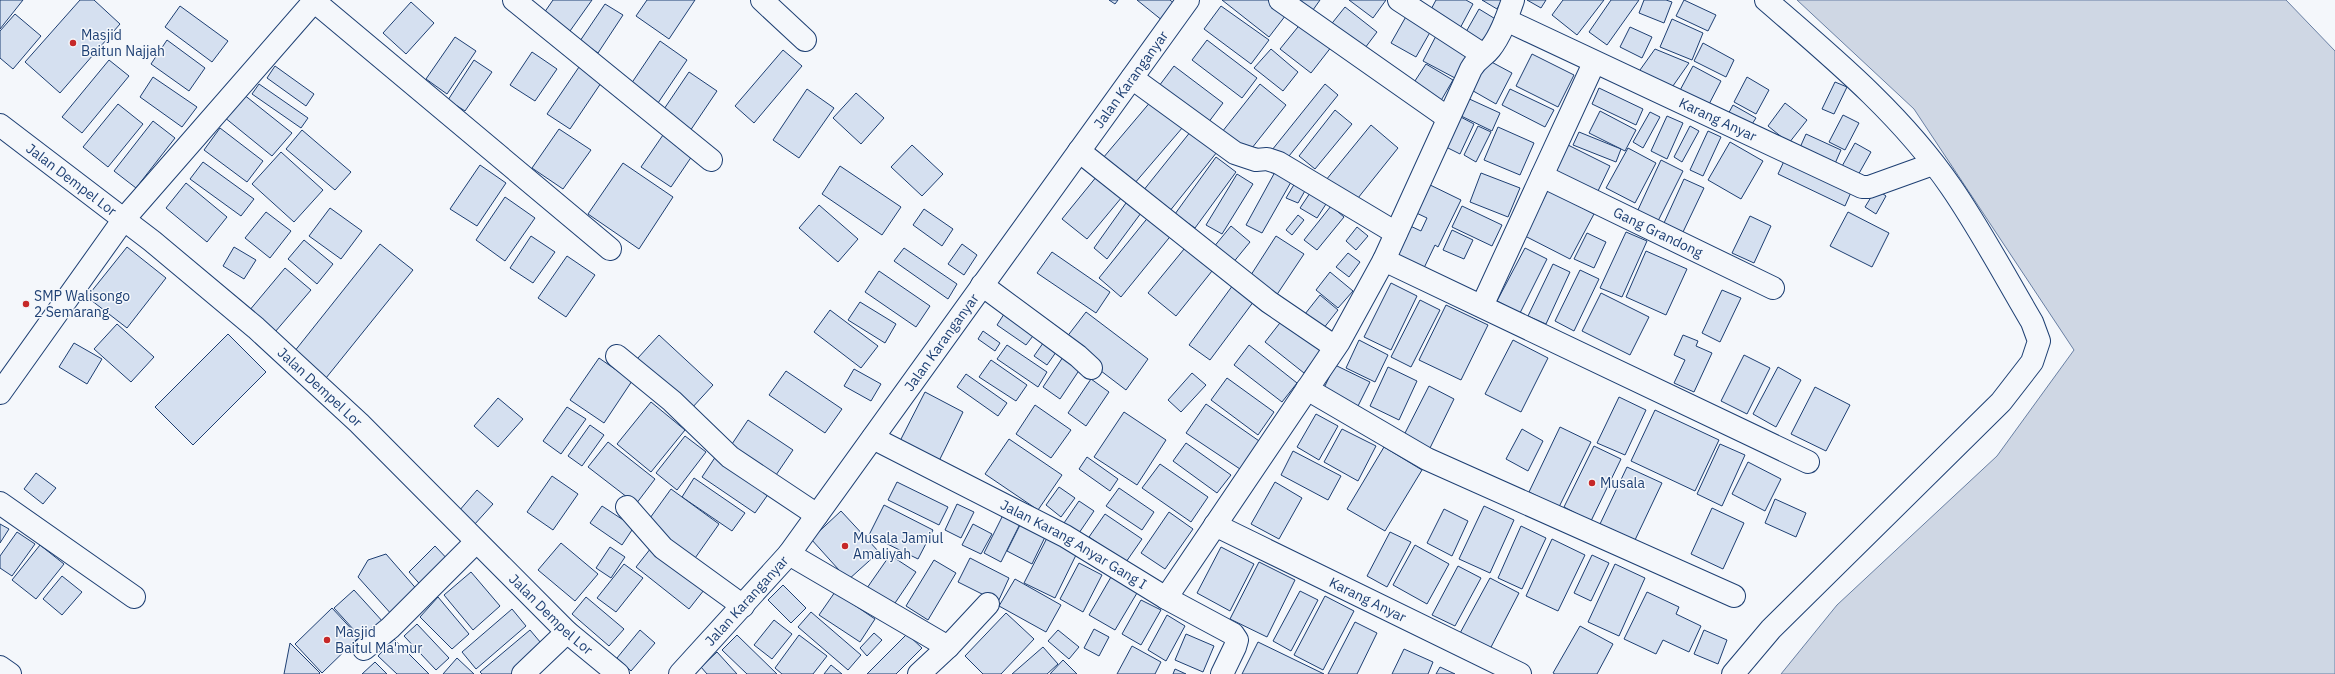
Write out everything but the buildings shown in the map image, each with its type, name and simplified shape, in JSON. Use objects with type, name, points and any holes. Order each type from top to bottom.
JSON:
[{"type":"street","points":[[0,393],[124,219],[314,0],[610,249]]},
{"type":"street","points":[[514,0],[711,160]]},
{"type":"street","points":[[762,0],[805,40]]},
{"type":"street","name":"Jalan Karanganyar","points":[[680,674],[789,554],[1188,0]]},
{"type":"street","points":[[1280,0],[1448,118]]},
{"type":"street","points":[[1399,0],[1482,54]]},
{"type":"street","points":[[1166,598],[1335,347],[1384,260],[1476,60],[1491,48],[1506,20],[1513,0]]},
{"type":"street","points":[[1733,674],[1771,629],[2001,402],[2032,362],[2039,341],[2032,322],[1952,187],[1877,100],[1837,61],[1766,0]]},
{"type":"street","name":"Karang Anyar","points":[[1506,20],[1594,63],[1862,187],[1869,187],[1933,164]]},
{"type":"street","points":[[1482,306],[1594,63]]},
{"type":"street","points":[[1132,78],[1235,153],[1256,160],[1267,159],[1279,163],[1396,233]]},
{"type":"street","name":"Jalan Dempel Lor","points":[[0,126],[124,219],[256,328],[348,413],[567,632],[618,674]]},
{"type":"street","points":[[1079,151],[1270,302],[1335,347]]},
{"type":"street","name":"Gang Grandong","points":[[1542,176],[1773,288]]},
{"type":"street","points":[[1384,260],[1808,462]]},
{"type":"street","points":[[982,285],[1078,356],[1091,368]]},
{"type":"street","points":[[617,356],[672,401],[730,457],[817,515]]},
{"type":"street","points":[[1307,389],[1427,459],[1734,596]]},
{"type":"street","name":"Jalan Karang Anyar Gang I","points":[[873,438],[1065,536],[1166,598],[1233,634],[1237,640],[1236,647],[1222,674]]},
{"type":"street","points":[[0,503],[134,597]]},
{"type":"street","points":[[627,507],[662,548],[743,606]]},
{"type":"street","name":"Karang Anyar","points":[[1215,525],[1520,674]]},
{"type":"street","points":[[364,649],[390,628],[476,542]]},
{"type":"street","points":[[789,554],[948,647]]},
{"type":"street","points":[[918,674],[948,647],[988,604]]},
{"type":"street","points":[[523,674],[567,632]]},
{"type":"street","points":[[0,667],[10,674]]},
{"type":"shaded area","points":[[1797,0],[2286,0],[2335,51],[2335,674],[1781,674],[1837,605],[1997,456],[2074,350],[1914,109]]},
{"type":"place","name":"Masjid Baitun Najjah","points":[[73,43]]},
{"type":"place","name":"SMP Walisongo 2 Semarang","points":[[26,304]]},
{"type":"place","name":"Musala","points":[[1592,483]]},
{"type":"place","name":"Musala Jamiul Amaliyah","points":[[845,546]]},
{"type":"place","name":"Masjid Baitul Ma'mur","points":[[327,640]]}]
